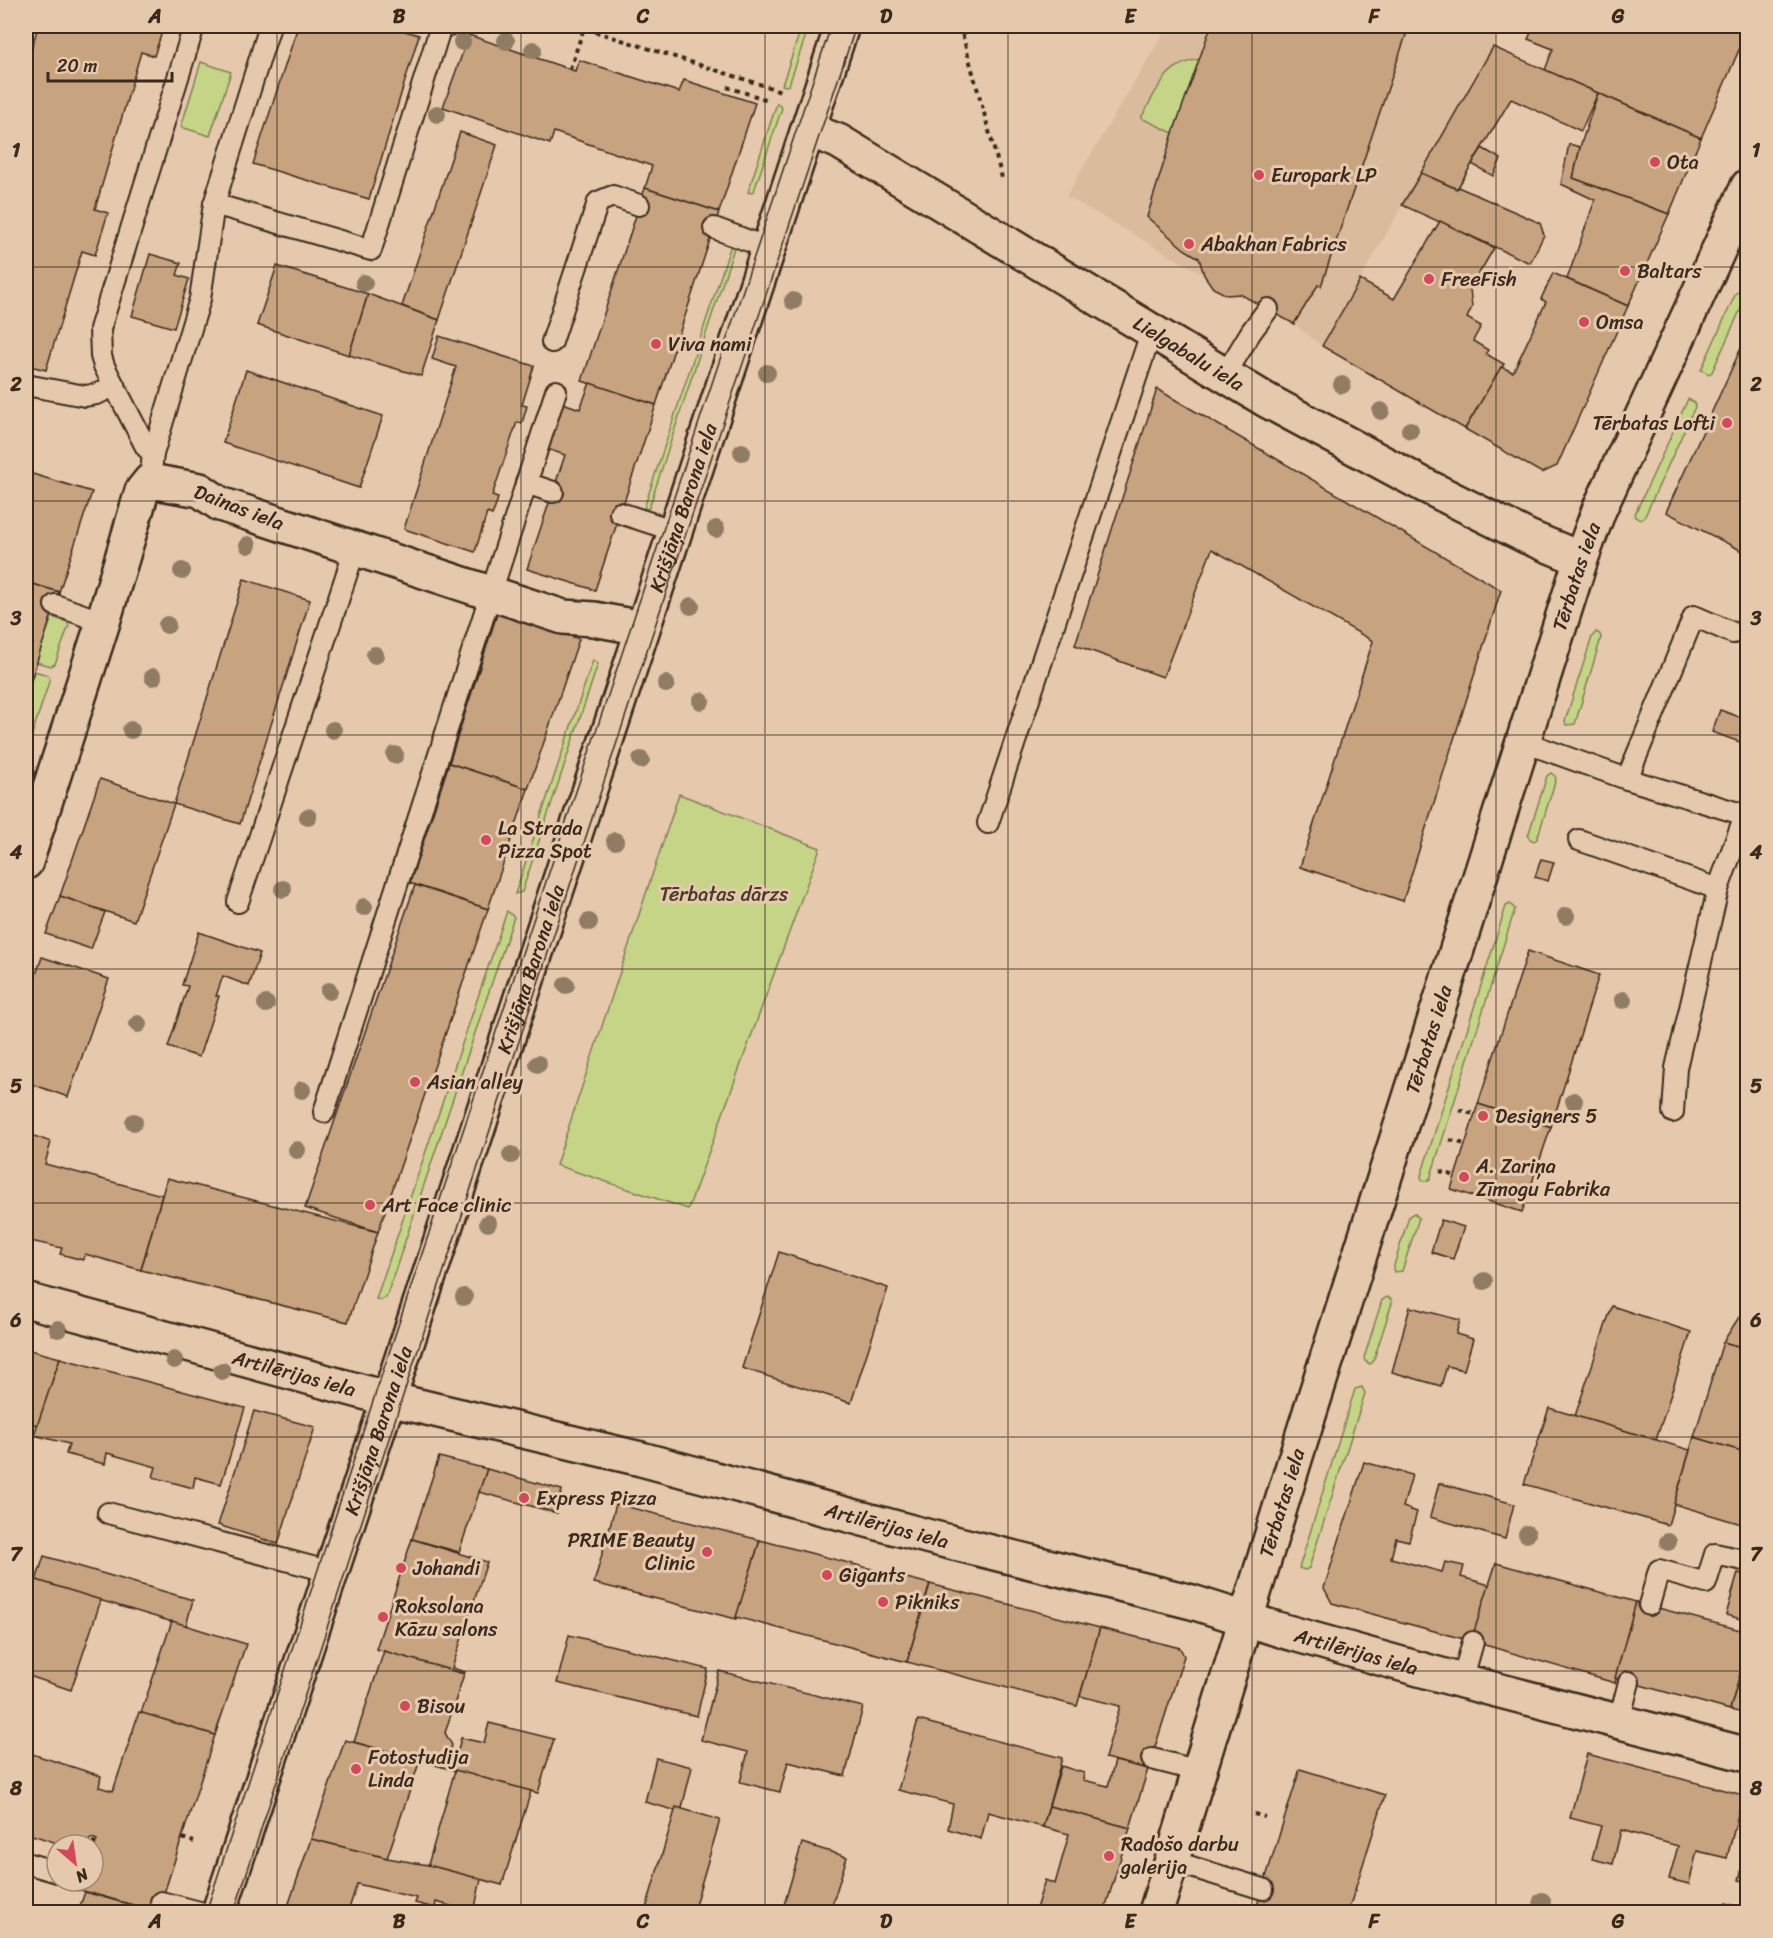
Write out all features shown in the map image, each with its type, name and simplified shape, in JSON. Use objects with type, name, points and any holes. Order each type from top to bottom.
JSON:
[{"type":"street","name":"Krišjāņa Barona iela","points":[[219,1912],[842,26]]},
{"type":"street","name":"Lielgabalu iela","points":[[812,116],[838,141],[1266,400],[1424,485],[1528,537],[1581,558]]},
{"type":"street","name":"Tērbatas iela","points":[[1156,1912],[1245,1618],[1581,558],[1599,510],[1748,186]]},
{"type":"street","name":"Dainas iela","points":[[152,468],[200,490],[220,504],[355,549],[563,616],[642,628]]},
{"type":"street","points":[[26,862],[103,622],[142,491],[152,468]]},
{"type":"street","name":"Artilērijas iela","points":[[26,1300],[389,1399],[641,1460],[930,1537],[1192,1602],[1462,1681],[1748,1755]]},
{"type":"lane","points":[[152,468],[146,447],[101,356],[100,329],[194,26]]},
{"type":"lane","points":[[152,468],[200,299],[213,204],[270,26]]},
{"type":"lane","points":[[213,204],[371,250],[441,30],[447,26]]},
{"type":"lane","points":[[552,342],[598,202],[613,196],[639,205]]},
{"type":"lane","points":[[714,228],[768,248]]},
{"type":"lane","points":[[1225,375],[1268,309]]},
{"type":"lane","points":[[988,823],[1152,330]]},
{"type":"lane","points":[[26,385],[85,396],[97,394],[114,386]]},
{"type":"lane","points":[[324,1112],[556,391]]},
{"type":"lane","points":[[526,483],[553,492]]},
{"type":"lane","points":[[620,513],[675,531]]},
{"type":"lane","points":[[238,902],[355,549]]},
{"type":"lane","points":[[55,605],[103,622]]},
{"type":"lane","points":[[1627,779],[1694,616],[1733,633]]},
{"type":"lane","points":[[1524,742],[1627,779],[1747,815],[1718,889],[1676,1068],[1673,1112]]},
{"type":"lane","points":[[1579,840],[1718,889]]},
{"type":"lane","points":[[108,1513],[331,1572]]},
{"type":"lane","points":[[1649,1605],[1659,1570],[1706,1583],[1715,1554],[1743,1560]]},
{"type":"lane","points":[[1462,1681],[1473,1642]]},
{"type":"lane","points":[[1619,1721],[1629,1682]]},
{"type":"lane","points":[[1152,1759],[1199,1771]]},
{"type":"lane","points":[[1172,1861],[1263,1889]]},
{"type":"lane","points":[[26,1863],[45,1869]]},
{"type":"lane","points":[[161,1902],[200,1912]]},
{"type":"path","points":[[578,26],[812,116]]},
{"type":"path","points":[[960,26],[1002,178]]},
{"type":"path","points":[[570,69],[584,28]]},
{"type":"path","points":[[727,87],[768,100]]},
{"type":"path","points":[[1459,1110],[1474,1114]]},
{"type":"path","points":[[1450,1140],[1465,1144]]},
{"type":"path","points":[[1440,1171],[1455,1176]]},
{"type":"path","points":[[1254,1814],[1265,1817]]},
{"type":"path","points":[[182,1838],[194,1842]]},
{"type":"shaded area","name":"Europark LP","points":[[1168,26],[1502,26],[1493,47],[1322,346],[1294,324],[1240,294],[1227,295],[1213,288],[1204,275],[1066,196]]},
{"type":"green space","points":[[802,26],[809,26],[789,85],[782,85]]},
{"type":"green space","points":[[1200,59],[1173,133],[1141,118],[1170,72],[1178,66]]},
{"type":"green space","points":[[201,62],[231,72],[210,136],[181,127]]},
{"type":"green space","points":[[777,103],[782,108],[754,191],[750,193],[748,192]]},
{"type":"green space","points":[[733,239],[736,242],[649,508],[646,509],[644,508]]},
{"type":"green space","points":[[1747,287],[1747,295],[1712,372],[1709,374],[1701,370],[1736,293]]},
{"type":"green space","points":[[1688,399],[1694,402],[1695,407],[1644,518],[1640,520],[1634,516]]},
{"type":"green space","points":[[52,617],[67,622],[69,625],[55,664],[51,666],[36,662]]},
{"type":"green space","points":[[1596,632],[1601,638],[1575,724],[1566,725],[1565,721],[1592,637]]},
{"type":"green space","points":[[593,660],[598,664],[522,892],[515,894]]},
{"type":"green space","points":[[34,671],[48,675],[50,679],[26,753],[26,696]]},
{"type":"green space","points":[[1551,773],[1556,779],[1537,839],[1534,841],[1528,836],[1547,776]]},
{"type":"green space","name":"Tērbatas dārzs","points":[[679,794],[820,848],[688,1209],[556,1165]]},
{"type":"green space","points":[[1510,904],[1515,909],[1430,1179],[1422,1180],[1421,1176],[1506,906]]},
{"type":"green space","points":[[507,911],[514,917],[386,1298],[376,1299]]},
{"type":"green space","points":[[1414,1213],[1419,1218],[1402,1271],[1394,1272],[1409,1216]]},
{"type":"green space","points":[[1387,1297],[1392,1303],[1373,1362],[1370,1364],[1364,1358],[1382,1300]]},
{"type":"green space","points":[[1362,1387],[1365,1393],[1309,1568],[1305,1570],[1299,1568],[1355,1389]]},
{"type":"building","points":[[38,26],[164,26],[154,56],[141,52],[95,209],[108,213],[95,255],[82,251],[46,370],[26,365],[26,68]]},
{"type":"building","points":[[298,26],[388,26],[419,35],[369,199],[253,164]]},
{"type":"building","name":"Europark LP","points":[[1211,26],[1431,26],[1418,33],[1408,29],[1321,286],[1318,285],[1294,324],[1240,294],[1227,295],[1213,288],[1204,275],[1199,258],[1184,249],[1147,217],[1173,133]]},
{"type":"building","points":[[1431,26],[1447,26],[1445,31]]},
{"type":"building","points":[[1534,26],[1748,26],[1748,29],[1701,138],[1545,70],[1553,49],[1528,39]]},
{"type":"building","points":[[469,35],[575,71],[579,60],[679,92],[684,80],[755,103],[719,212],[645,188],[652,166],[554,132],[550,144],[443,107]]},
{"type":"building","points":[[1493,47],[1598,93],[1581,131],[1511,99],[1457,189],[1421,173]]},
{"type":"building","points":[[1598,93],[1701,138],[1669,214],[1573,178],[1580,147]]},
{"type":"building","points":[[460,132],[497,145],[439,320],[402,306]]},
{"type":"building","points":[[1569,144],[1580,147],[1573,178],[1669,214],[1628,306],[1567,279],[1595,200],[1561,184]]},
{"type":"building","points":[[1482,148],[1501,159],[1493,176],[1472,164]]},
{"type":"building","points":[[1421,173],[1540,223],[1544,235],[1530,263],[1402,205]]},
{"type":"building","points":[[645,188],[719,212],[656,405],[582,381]]},
{"type":"building","points":[[1440,221],[1494,248],[1470,289],[1472,307],[1467,318],[1481,326],[1473,341],[1488,350],[1486,354],[1504,364],[1465,429],[1322,346],[1360,280],[1394,299]]},
{"type":"building","points":[[150,254],[181,263],[177,275],[189,279],[174,328],[132,316]]},
{"type":"building","points":[[277,266],[368,294],[349,355],[257,325]]},
{"type":"building","points":[[1553,273],[1628,306],[1557,466],[1542,473],[1465,429],[1501,367],[1513,372],[1546,302],[1541,299]]},
{"type":"building","points":[[368,294],[439,320],[421,376],[349,355]]},
{"type":"building","name":"Tērbatas Lofti","points":[[1748,333],[1748,554],[1666,512]]},
{"type":"building","points":[[439,336],[534,366],[522,405],[527,406],[522,423],[517,422],[492,496],[498,498],[495,508],[492,515],[487,513],[475,552],[404,529],[456,367],[432,359]]},
{"type":"building","points":[[246,370],[383,416],[359,488],[223,443]]},
{"type":"building","points":[[590,383],[656,405],[595,590],[527,569],[565,455],[547,449],[563,403],[580,409]]},
{"type":"building","points":[[1157,389],[1501,590],[1403,901],[1300,867],[1373,641],[1212,549],[1163,677],[1075,645]]},
{"type":"building","points":[[26,472],[92,492],[59,592],[26,582]]},
{"type":"building","points":[[244,579],[310,600],[240,824],[174,804]]},
{"type":"building","points":[[26,582],[59,592],[26,696]]},
{"type":"building","points":[[498,611],[579,639],[528,789],[449,763]]},
{"type":"building","points":[[1720,710],[1748,720],[1748,745],[1712,732]]},
{"type":"building","points":[[449,763],[528,789],[488,909],[410,883]]},
{"type":"building","points":[[100,779],[174,804],[134,921],[60,896]]},
{"type":"building","points":[[1541,859],[1554,862],[1548,881],[1535,877]]},
{"type":"building","points":[[415,885],[488,909],[378,1232],[305,1208]]},
{"type":"building","points":[[60,896],[105,912],[91,949],[46,934]]},
{"type":"building","points":[[199,932],[260,953],[249,986],[223,976],[216,996],[219,996],[199,1057],[168,1047],[188,986],[182,985]]},
{"type":"building","points":[[1528,951],[1599,975],[1551,1127],[1478,1104]]},
{"type":"building","points":[[42,957],[109,979],[68,1097],[26,1082],[26,1004]]},
{"type":"building","points":[[1478,1104],[1551,1127],[1522,1212],[1451,1189]]},
{"type":"building","points":[[26,1133],[51,1142],[45,1164],[162,1195],[141,1270],[85,1254],[83,1260],[60,1254],[62,1248],[26,1240]]},
{"type":"building","points":[[167,1178],[378,1232],[348,1322],[141,1270]]},
{"type":"building","points":[[1441,1220],[1464,1227],[1453,1259],[1431,1252]]},
{"type":"building","points":[[779,1252],[888,1288],[851,1403],[742,1368]]},
{"type":"building","points":[[1748,1303],[1748,1349],[1723,1342]]},
{"type":"building","points":[[1612,1306],[1691,1332],[1656,1440],[1575,1416]]},
{"type":"building","points":[[1410,1307],[1460,1320],[1456,1334],[1473,1339],[1464,1370],[1447,1366],[1441,1386],[1392,1372]]},
{"type":"building","points":[[1723,1342],[1748,1349],[1748,1453],[1694,1437]]},
{"type":"building","points":[[26,1349],[60,1358],[38,1425],[26,1422]]},
{"type":"building","points":[[60,1358],[245,1408],[221,1484],[195,1477],[193,1488],[153,1477],[156,1467],[107,1453],[105,1464],[66,1454],[69,1444],[34,1435]]},
{"type":"building","points":[[1549,1408],[1690,1450],[1668,1525],[1524,1484]]},
{"type":"building","points":[[254,1411],[315,1427],[278,1544],[218,1525]]},
{"type":"building","points":[[1694,1437],[1748,1453],[1748,1526],[1674,1504]]},
{"type":"building","points":[[439,1457],[487,1469],[459,1552],[412,1539]]},
{"type":"building","points":[[1364,1462],[1412,1475],[1403,1507],[1417,1512],[1409,1541],[1396,1538],[1391,1558],[1442,1572],[1445,1562],[1464,1566],[1461,1577],[1490,1585],[1471,1641],[1332,1603],[1324,1588]]},
{"type":"building","points":[[487,1469],[562,1490],[557,1513],[479,1492]]},
{"type":"building","points":[[1439,1483],[1514,1504],[1505,1539],[1430,1517]]},
{"type":"building","points":[[616,1504],[760,1540],[736,1619],[594,1583]]},
{"type":"building","points":[[412,1539],[487,1562],[452,1668],[465,1672],[464,1674],[376,1649]]},
{"type":"building","points":[[760,1540],[930,1584],[907,1662],[736,1617]]},
{"type":"building","points":[[44,1556],[193,1600],[186,1626],[36,1581]]},
{"type":"building","points":[[1496,1563],[1636,1602],[1615,1683],[1471,1641]]},
{"type":"building","points":[[1738,1573],[1748,1576],[1748,1621],[1726,1615]]},
{"type":"building","points":[[27,1577],[101,1600],[71,1690],[26,1675]]},
{"type":"building","points":[[930,1584],[1100,1628],[1077,1706],[907,1662]]},
{"type":"building","points":[[1636,1602],[1748,1632],[1748,1646],[1730,1710],[1615,1678]]},
{"type":"building","points":[[172,1621],[246,1644],[215,1735],[141,1713]]},
{"type":"building","points":[[1100,1628],[1180,1648],[1184,1656],[1148,1769],[1105,1758],[1120,1706],[1080,1696]]},
{"type":"building","points":[[569,1635],[708,1669],[697,1716],[557,1683]]},
{"type":"building","points":[[1748,1646],[1748,1714],[1730,1710]]},
{"type":"building","points":[[384,1651],[464,1674],[445,1733],[452,1745],[450,1752],[457,1754],[453,1770],[354,1742]]},
{"type":"building","points":[[719,1671],[863,1707],[845,1776],[788,1762],[780,1792],[740,1782],[748,1752],[701,1740]]},
{"type":"building","points":[[139,1712],[215,1735],[158,1912],[91,1893],[105,1893],[105,1833],[45,1833],[45,1839],[26,1833],[26,1752],[101,1776],[99,1787],[113,1791]]},
{"type":"building","points":[[918,1720],[1062,1758],[1043,1827],[988,1812],[981,1839],[948,1829],[953,1804],[898,1790]]},
{"type":"building","points":[[489,1723],[554,1739],[538,1793],[453,1770],[461,1738],[484,1743]]},
{"type":"building","points":[[345,1740],[420,1760],[387,1858],[311,1839]]},
{"type":"building","points":[[1587,1754],[1743,1795],[1727,1858],[1697,1851],[1689,1884],[1669,1879],[1678,1846],[1621,1830],[1613,1864],[1592,1859],[1601,1826],[1570,1818]]},
{"type":"building","points":[[656,1758],[692,1767],[681,1812],[645,1802]]},
{"type":"building","points":[[1115,1761],[1148,1769],[1130,1828],[1049,1806],[1061,1766],[1084,1773],[1083,1780],[1108,1786]]},
{"type":"building","points":[[1300,1769],[1385,1795],[1348,1912],[1255,1912]]},
{"type":"building","points":[[455,1770],[531,1791],[502,1885],[428,1865]]},
{"type":"building","points":[[1049,1806],[1130,1828],[1104,1912],[1035,1912],[1045,1880],[1055,1884],[1069,1834],[1043,1827]]},
{"type":"building","points":[[676,1807],[720,1820],[693,1912],[645,1912]]},
{"type":"building","points":[[311,1839],[481,1879],[474,1912],[450,1912],[451,1906],[436,1902],[435,1908],[415,1903],[417,1898],[357,1884],[348,1912],[286,1912]]},
{"type":"building","points":[[802,1843],[847,1857],[830,1912],[782,1912]]},
{"type":"building","points":[[1748,1844],[1748,1882],[1739,1880]]},
{"type":"building","points":[[85,1893],[89,1893],[156,1912],[78,1912]]},
{"type":"building","points":[[1726,1903],[1748,1910],[1748,1912],[1723,1912]]},
{"type":"tram line","points":[[206,1912],[375,1395],[831,26]]},
{"type":"tram line","points":[[234,1912],[653,632],[856,26]]},
{"type":"place","name":"Ota","points":[[1655,162]]},
{"type":"place","name":"Europark LP","points":[[1259,175]]},
{"type":"place","name":"Abakhan Fabrics","points":[[1189,244]]},
{"type":"place","name":"Baltars","points":[[1625,271]]},
{"type":"place","name":"FreeFish","points":[[1429,279]]},
{"type":"place","name":"Omsa","points":[[1584,322]]},
{"type":"place","name":"Viva nami","points":[[656,344]]},
{"type":"place","name":"Tērbatas Lofti","points":[[1727,423]]},
{"type":"place","name":"La Strada Pizza Spot","points":[[486,840]]},
{"type":"place","name":"Asian alley","points":[[415,1082]]},
{"type":"place","name":"Designers 5","points":[[1483,1116]]},
{"type":"place","name":"A. Zariņa Zīmogu Fabrika","points":[[1464,1177]]},
{"type":"place","name":"Art Face clinic","points":[[370,1205]]},
{"type":"place","name":"Express Pizza","points":[[524,1498]]},
{"type":"place","name":"PRIME Beauty Clinic","points":[[707,1552]]},
{"type":"place","name":"Johandi","points":[[401,1568]]},
{"type":"place","name":"Gigants","points":[[827,1575]]},
{"type":"place","name":"Pikniks","points":[[883,1602]]},
{"type":"place","name":"Roksolana Kāzu salons","points":[[383,1617]]},
{"type":"place","name":"Bisou","points":[[405,1706]]},
{"type":"place","name":"Fotostudija Linda","points":[[356,1769]]},
{"type":"place","name":"Radošo darbu galerija","points":[[1109,1856]]}]
